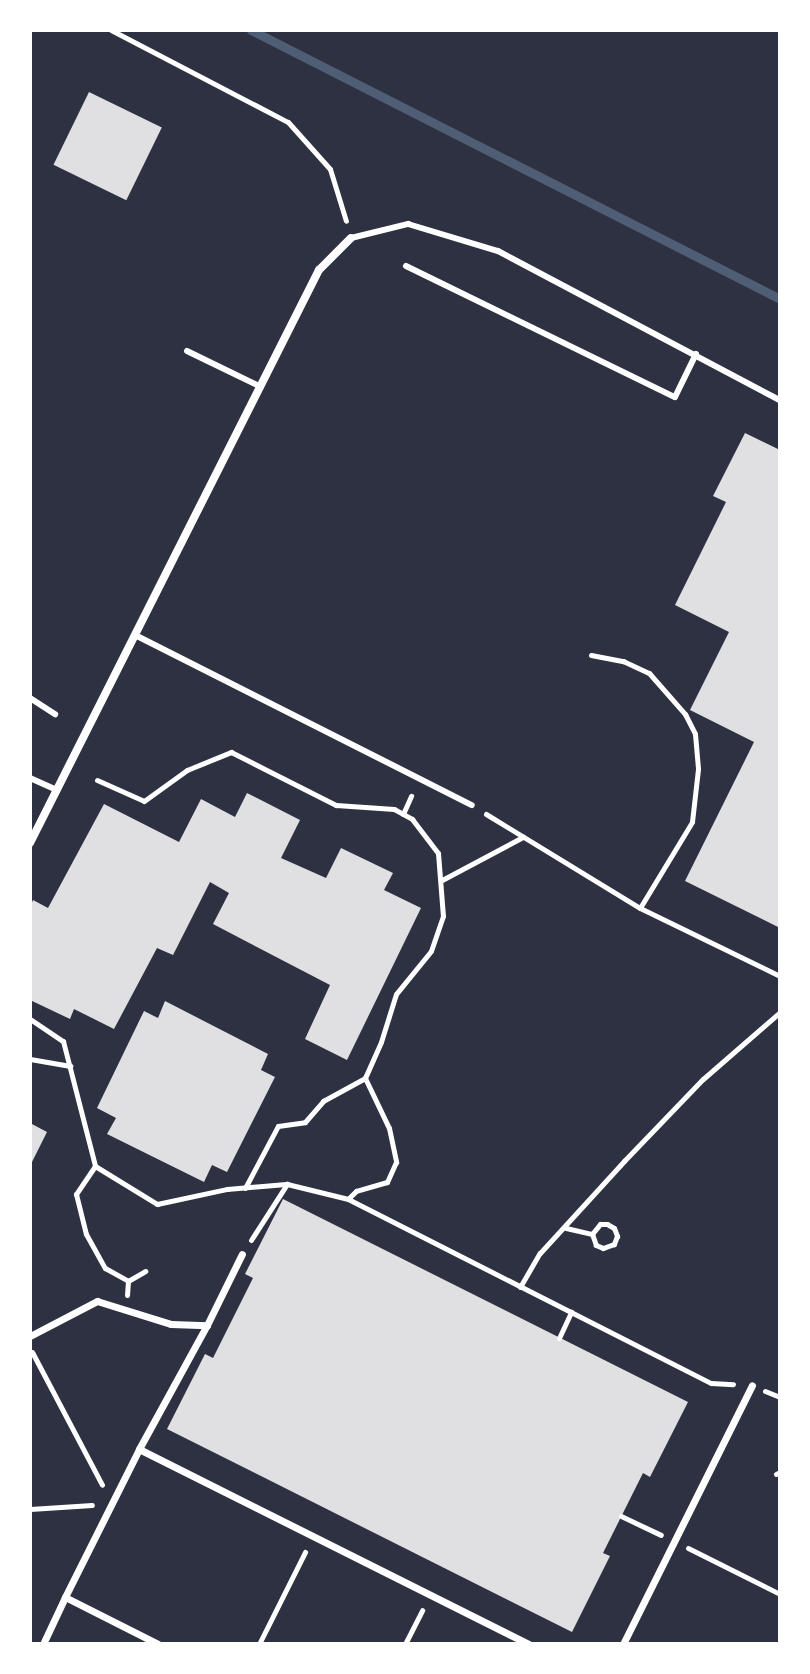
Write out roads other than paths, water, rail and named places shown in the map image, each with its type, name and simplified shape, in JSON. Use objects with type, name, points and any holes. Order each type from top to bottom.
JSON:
[{"type":"street","points":[[30,843],[319,270],[351,238]]},
{"type":"street","points":[[43,1644],[139,1449],[242,1254]]},
{"type":"street","points":[[30,1336],[97,1301],[171,1324],[207,1325]]},
{"type":"street","points":[[623,1644],[752,1385]]},
{"type":"street","points":[[139,1449],[529,1644]]},
{"type":"street","points":[[65,1597],[158,1644]]},
{"type":"lane","points":[[351,238],[408,224],[498,251],[780,400]]},
{"type":"lane","points":[[406,266],[675,397],[696,354]]},
{"type":"lane","points":[[187,351],[261,387]]},
{"type":"lane","points":[[137,636],[472,805]]},
{"type":"lane","points":[[30,698],[55,714]]},
{"type":"lane","points":[[30,778],[57,790]]},
{"type":"waterway","points":[[251,30],[780,299]]}]
